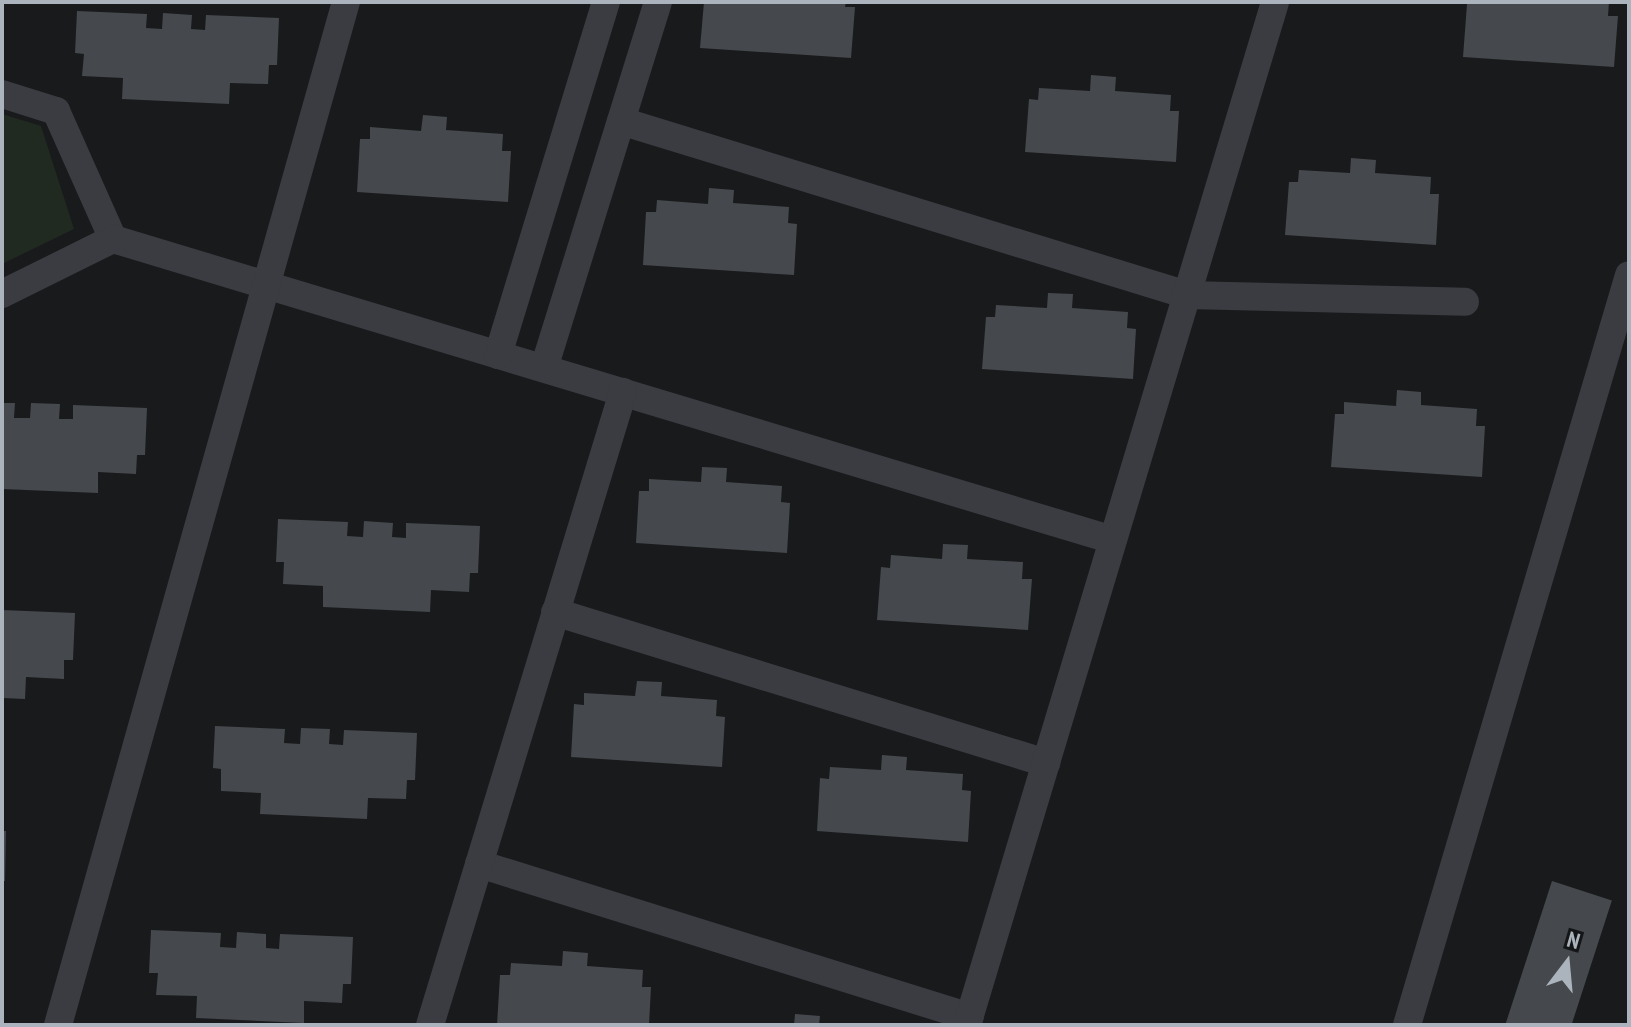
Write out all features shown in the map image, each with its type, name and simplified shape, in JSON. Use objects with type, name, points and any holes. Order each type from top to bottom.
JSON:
[{"type":"street","points":[[58,1025],[346,2]]},
{"type":"street","points":[[498,355],[606,2]]},
{"type":"street","points":[[544,368],[658,2]]},
{"type":"street","points":[[479,864],[968,1021],[1275,2]]},
{"type":"street","points":[[2,94],[56,111],[113,239]]},
{"type":"street","points":[[621,121],[1187,295],[1465,302]]},
{"type":"street","points":[[2,294],[113,239],[1113,540]]},
{"type":"street","points":[[1407,1025],[1629,275]]},
{"type":"street","points":[[430,1025],[623,392]]},
{"type":"street","points":[[555,612],[1046,763]]},
{"type":"shaded area","points":[[2,114],[41,126],[74,229],[2,264]]},
{"type":"building","points":[[704,2],[846,2],[845,7],[855,7],[851,58],[700,48]]},
{"type":"building","points":[[1609,2],[1608,16],[1618,16],[1614,67],[1463,57],[1467,4]]},
{"type":"building","points":[[77,11],[147,14],[146,28],[162,29],[163,13],[192,15],[191,29],[205,30],[206,15],[279,18],[277,65],[269,65],[268,84],[230,83],[229,104],[122,99],[123,78],[82,76],[84,54],[75,53]]},
{"type":"building","points":[[1091,75],[1116,77],[1115,91],[1171,95],[1170,111],[1179,111],[1176,162],[1025,152],[1029,99],[1038,100],[1039,88],[1090,91]]},
{"type":"building","points":[[423,115],[447,117],[446,130],[503,134],[502,151],[511,151],[508,202],[357,192],[360,139],[370,139],[370,127],[421,131]]},
{"type":"building","points":[[1351,158],[1376,160],[1375,173],[1431,177],[1430,194],[1439,194],[1436,245],[1285,235],[1289,182],[1298,182],[1299,170],[1350,173]]},
{"type":"building","points":[[709,188],[734,190],[733,203],[789,207],[788,223],[797,224],[794,275],[643,265],[646,212],[656,212],[657,200],[708,204]]},
{"type":"building","points":[[1048,293],[1073,294],[1072,308],[1128,312],[1127,328],[1136,329],[1133,379],[982,369],[986,317],[995,317],[996,305],[1047,308]]},
{"type":"building","points":[[1397,390],[1421,392],[1421,405],[1477,409],[1476,426],[1485,426],[1482,477],[1331,467],[1335,414],[1344,414],[1344,402],[1396,406]]},
{"type":"building","points":[[2,403],[15,403],[14,418],[30,418],[31,403],[60,404],[59,419],[73,419],[73,405],[147,408],[145,455],[137,455],[136,474],[98,472],[98,493],[2,489]]},
{"type":"building","points":[[702,467],[727,468],[726,482],[782,486],[781,502],[790,503],[787,553],[636,543],[639,491],[649,491],[649,479],[701,482]]},
{"type":"building","points":[[278,519],[348,522],[347,536],[363,537],[364,521],[393,523],[392,537],[406,538],[406,523],[480,526],[478,573],[470,573],[469,592],[431,590],[430,612],[323,607],[323,586],[283,584],[284,562],[276,562]]},
{"type":"building","points":[[943,544],[968,545],[967,559],[1023,562],[1022,579],[1032,579],[1028,630],[877,620],[881,567],[890,568],[891,555],[942,559]]},
{"type":"building","points":[[2,610],[75,613],[73,660],[64,660],[64,679],[26,677],[25,699],[2,698]]},
{"type":"building","points":[[637,681],[662,682],[661,696],[717,700],[716,716],[725,717],[722,767],[571,757],[574,704],[584,705],[584,693],[635,696]]},
{"type":"building","points":[[215,726],[285,729],[284,743],[300,744],[301,728],[330,729],[329,744],[343,745],[344,730],[417,733],[415,780],[407,780],[406,799],[368,798],[367,819],[260,814],[261,793],[221,791],[221,769],[213,768]]},
{"type":"building","points":[[882,755],[907,757],[906,770],[963,774],[962,790],[971,791],[968,842],[817,831],[820,778],[829,779],[830,767],[881,770]]},
{"type":"building","points":[[2,831],[6,831],[5,881],[2,881]]},
{"type":"building","points":[[1552,881],[1612,900],[1571,1025],[1505,1025]]},
{"type":"building","points":[[151,930],[221,933],[220,947],[236,948],[237,932],[266,934],[266,948],[279,949],[280,934],[353,937],[351,984],[343,984],[342,1003],[304,1001],[304,1023],[196,1018],[197,996],[156,995],[158,973],[149,973]]},
{"type":"building","points":[[563,951],[588,953],[587,966],[643,970],[642,987],[651,987],[649,1025],[497,1025],[500,975],[510,975],[511,963],[562,966]]},
{"type":"building","points":[[795,1014],[820,1016],[819,1025],[794,1025]]}]
